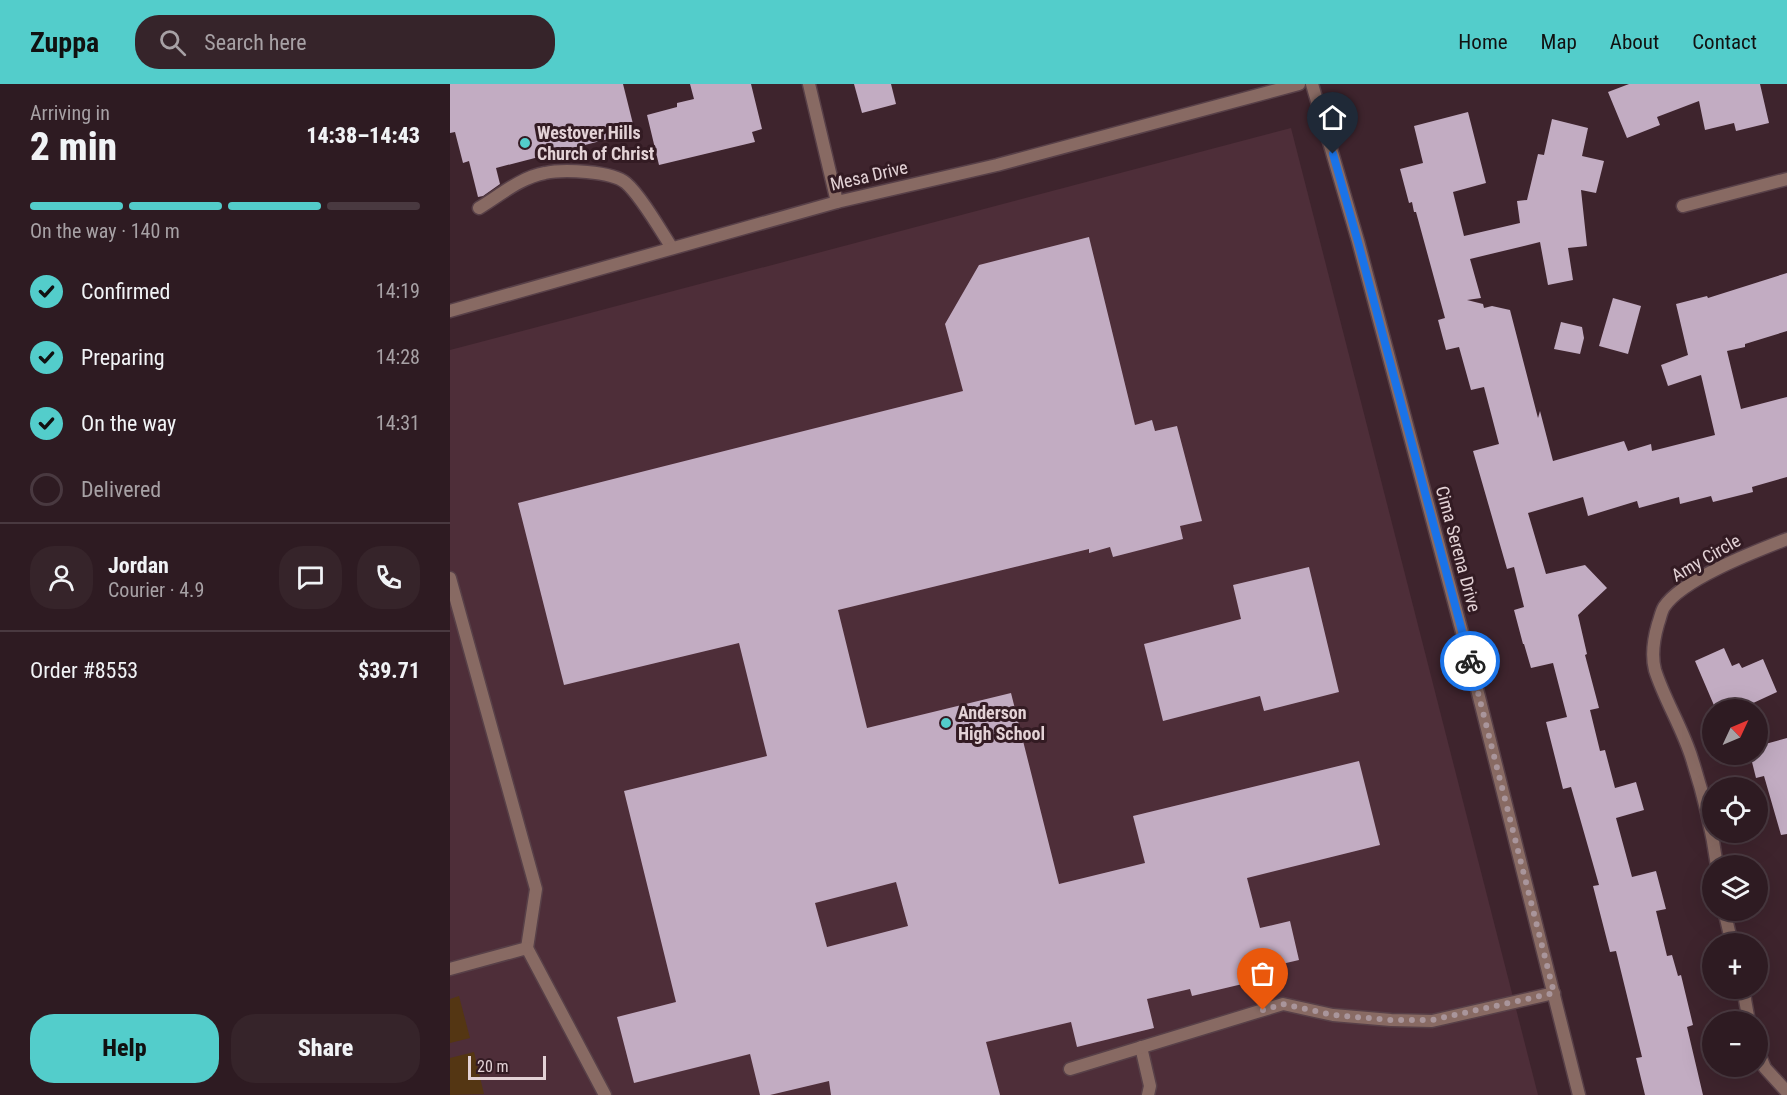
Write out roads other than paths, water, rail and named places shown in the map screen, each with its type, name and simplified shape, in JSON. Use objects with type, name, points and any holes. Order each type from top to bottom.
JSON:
[{"type":"street","points":[[809,84],[837,202]]},
{"type":"street","name":"Mesa Drive","points":[[450,311],[837,202],[997,165],[1299,84]]},
{"type":"street","name":"Cima Serena Drive","points":[[1312,84],[1358,242],[1472,670],[1579,1095]]},
{"type":"street","points":[[479,208],[524,181],[544,173],[608,174],[626,182],[672,248]]},
{"type":"street","points":[[1683,206],[1787,179]]},
{"type":"street","name":"Amy Circle","points":[[1715,855],[1692,757],[1655,669],[1653,648],[1656,629],[1664,607],[1679,592],[1743,555],[1787,538]]},
{"type":"street","points":[[450,578],[536,889],[527,948],[605,1095]]},
{"type":"street","points":[[450,969],[527,948]]},
{"type":"street","points":[[1070,1069],[1283,1004],[1333,1015],[1391,1020],[1432,1020],[1554,993]]},
{"type":"street","points":[[1141,1047],[1150,1086],[1148,1095]]},
{"type":"street","points":[[1768,1070],[1787,1092]]},
{"type":"place","name":"Westover Hills Church of Christ","points":[[525,143]]},
{"type":"place","name":"Anderson High School","points":[[946,723]]}]
